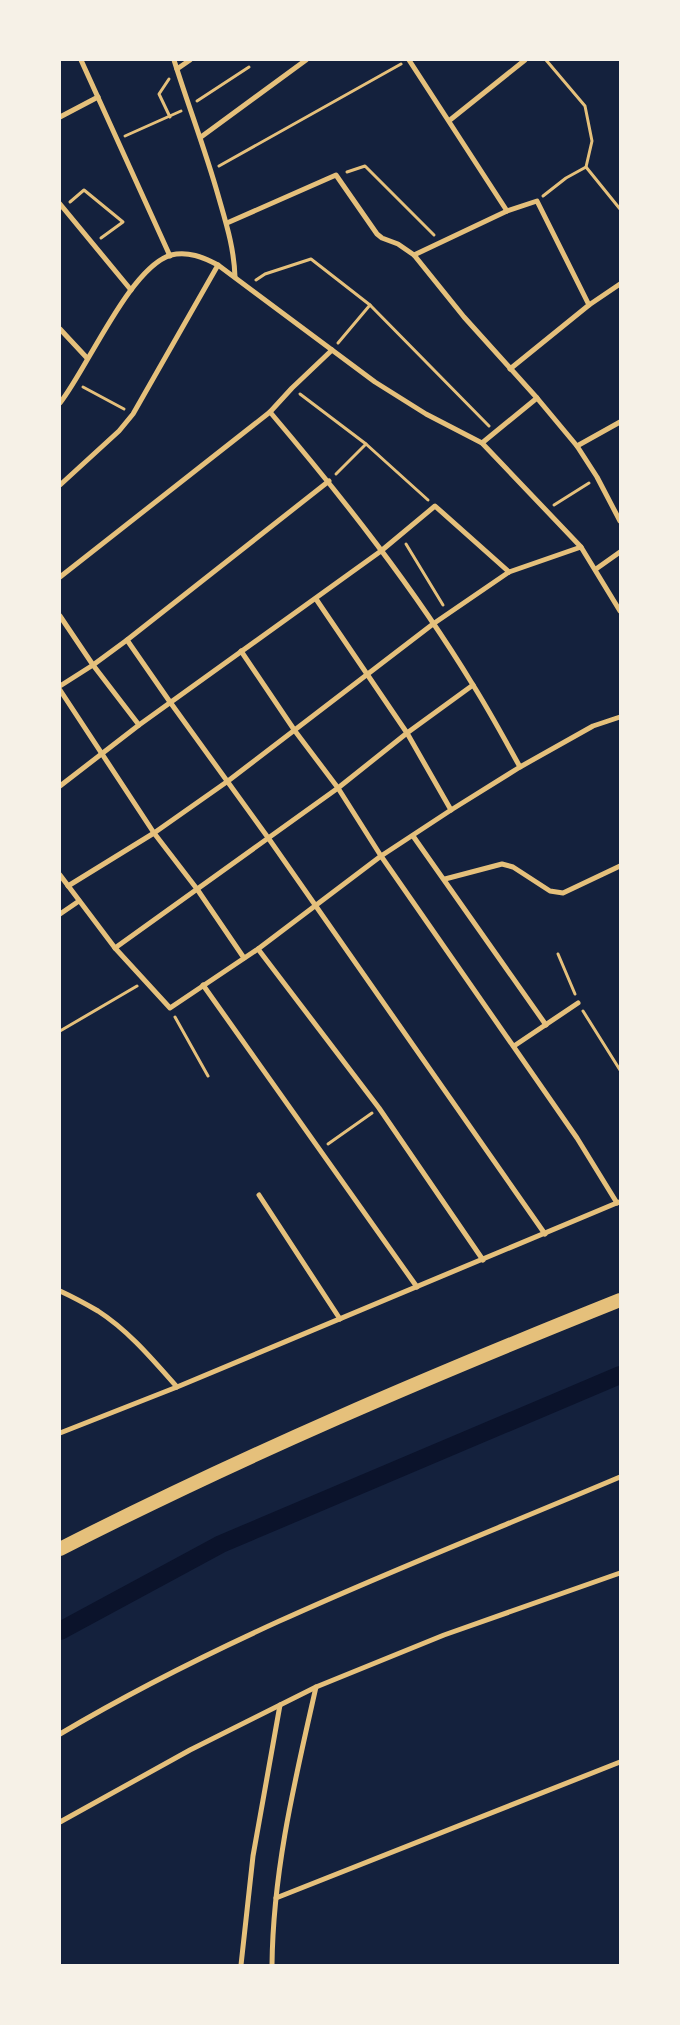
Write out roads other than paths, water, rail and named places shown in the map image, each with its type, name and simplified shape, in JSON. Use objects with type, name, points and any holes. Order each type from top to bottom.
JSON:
[{"type":"highway","points":[[60,1548],[155,1500],[281,1441],[499,1348],[620,1300]]},
{"type":"street","points":[[81,60],[170,256]]},
{"type":"street","points":[[174,60],[201,137],[227,223],[234,258],[235,277]]},
{"type":"street","points":[[177,69],[190,60]]},
{"type":"street","points":[[201,137],[306,60]]},
{"type":"street","points":[[409,60],[450,120],[507,211]]},
{"type":"street","points":[[450,120],[525,60]]},
{"type":"street","points":[[60,117],[98,97]]},
{"type":"street","points":[[227,223],[336,175],[377,234],[398,244],[414,255],[577,446],[597,477],[620,521]]},
{"type":"street","points":[[414,255],[507,211],[537,201],[589,305]]},
{"type":"street","points":[[61,206],[131,290]]},
{"type":"street","points":[[60,403],[131,290],[150,268],[170,256],[186,254],[203,257],[235,277],[375,382],[426,414],[482,443],[580,546],[596,569],[620,611]]},
{"type":"street","points":[[60,485],[119,430],[132,414],[218,265]]},
{"type":"street","points":[[510,369],[589,305],[620,284]]},
{"type":"street","points":[[60,329],[87,358]]},
{"type":"street","points":[[60,577],[270,412],[332,350]]},
{"type":"street","points":[[482,443],[537,398]]},
{"type":"street","points":[[270,412],[329,481],[381,551],[473,685],[520,767]]},
{"type":"street","points":[[577,446],[620,422]]},
{"type":"street","points":[[60,686],[127,640],[329,481]]},
{"type":"street","points":[[60,786],[170,702],[381,551],[435,506],[509,572]]},
{"type":"street","points":[[68,886],[154,833],[228,781],[432,624],[509,572],[580,546]]},
{"type":"street","points":[[596,569],[620,552]]},
{"type":"street","points":[[316,599],[407,732],[451,810]]},
{"type":"street","points":[[60,616],[93,665],[139,725]]},
{"type":"street","points":[[127,640],[269,838],[545,1234]]},
{"type":"street","points":[[60,1433],[177,1387],[619,1202],[514,1046],[381,856],[338,788],[295,731],[241,651]]},
{"type":"street","points":[[115,948],[338,788],[407,732],[473,685]]},
{"type":"street","points":[[60,690],[154,833],[197,889],[244,958]]},
{"type":"street","points":[[60,875],[115,948],[170,1008],[258,949],[381,856],[451,810],[520,767],[593,726],[620,716]]},
{"type":"street","points":[[413,836],[546,1025]]},
{"type":"street","points":[[445,879],[502,864],[513,867],[550,891],[563,893],[620,866]]},
{"type":"street","points":[[60,914],[78,901]]},
{"type":"street","points":[[258,949],[379,1108],[483,1260]]},
{"type":"street","points":[[203,986],[417,1287]]},
{"type":"street","points":[[514,1046],[578,1004]]},
{"type":"street","points":[[259,1195],[340,1319]]},
{"type":"street","points":[[60,1291],[98,1312],[116,1325],[145,1350],[177,1387]]},
{"type":"street","points":[[60,1734],[152,1683],[303,1610],[620,1477]]},
{"type":"street","points":[[60,1822],[190,1750],[316,1688],[444,1635],[620,1573]]},
{"type":"street","points":[[272,1965],[276,1898],[286,1819],[316,1688]]},
{"type":"street","points":[[241,1965],[253,1856],[280,1705]]},
{"type":"street","points":[[276,1898],[620,1762]]},
{"type":"waterway","points":[[60,1631],[221,1544],[620,1375]]}]
